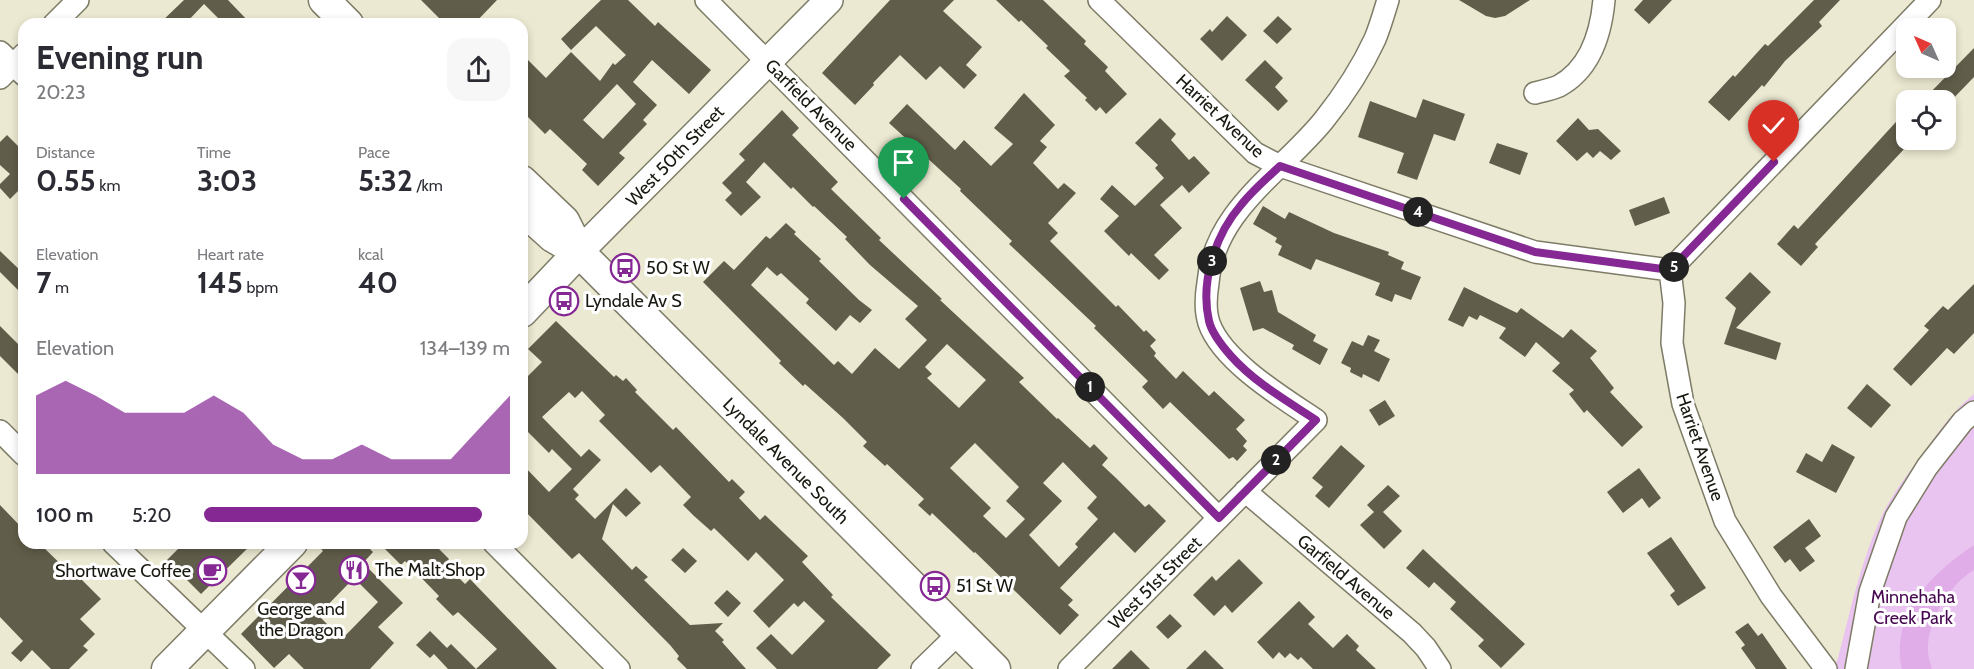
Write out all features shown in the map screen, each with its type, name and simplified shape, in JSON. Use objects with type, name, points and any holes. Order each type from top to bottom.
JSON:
[{"type":"main road","points":[[324,0],[342,18]]},
{"type":"main road","name":"Lyndale Avenue South","points":[[528,187],[564,221],[579,252]]},
{"type":"main road","name":"Lyndale Avenue South","points":[[528,215],[550,235],[579,252],[995,669]]},
{"type":"main road","name":"West 50th Street","points":[[528,306],[579,252]]},
{"type":"main road","points":[[167,669],[286,549]]},
{"type":"street","points":[[60,18],[78,0]]},
{"type":"street","name":"Garfield Avenue","points":[[706,0],[1219,518]]},
{"type":"street","name":"West 50th Street","points":[[579,252],[829,0]]},
{"type":"street","name":"Harriet Avenue","points":[[1099,0],[1255,153],[1280,166],[1535,252],[1670,270],[1674,303],[1672,343],[1683,404],[1725,521],[1771,596],[1826,669]]},
{"type":"street","points":[[1280,166],[1324,120],[1352,80],[1375,38],[1388,0]]},
{"type":"street","points":[[1535,93],[1559,86],[1582,68],[1603,22],[1604,0]]},
{"type":"street","points":[[1670,270],[1930,0]]},
{"type":"street","name":"West 51st Street","points":[[1070,669],[1316,420],[1270,390],[1232,357],[1209,323],[1206,299],[1209,270],[1219,241],[1239,207],[1280,166]]},
{"type":"street","points":[[1856,669],[1870,592],[1896,517],[1927,467],[1963,421],[1974,412]]},
{"type":"street","points":[[0,431],[18,449]]},
{"type":"street","name":"Garfield Avenue","points":[[1245,491],[1412,633],[1426,648],[1440,669]]},
{"type":"street","points":[[119,549],[244,669]]},
{"type":"street","points":[[500,549],[619,669]]},
{"type":"street","points":[[922,669],[959,633]]},
{"type":"green space","name":"Minnehaha Creek Park","points":[[1974,394],[1974,669],[1833,669],[1866,555],[1889,502],[1939,431]]},
{"type":"shaded area","points":[[1974,545],[1974,570],[1949,593],[1933,624],[1928,648],[1932,669],[1902,669],[1900,649],[1902,630],[1908,613],[1918,597],[1943,568]]},
{"type":"building","points":[[184,0],[228,0],[245,18],[218,18],[204,4],[191,18],[165,18]]},
{"type":"building","points":[[421,0],[497,0],[480,18],[439,18]]},
{"type":"building","points":[[601,0],[628,0],[655,26],[658,22],[711,70],[689,94],[652,60],[633,82],[657,105],[643,120],[647,124],[619,153],[625,158],[598,186],[582,170],[587,164],[550,129],[545,134],[528,117],[528,60],[546,78],[571,52],[600,81],[613,63],[615,65],[626,55],[596,26],[571,50],[561,39]],"holes":[[[617,84],[636,104],[603,139],[583,120]]]},
{"type":"building","points":[[890,0],[954,0],[943,11],[982,47],[966,65],[977,75],[964,89],[940,66],[926,80],[900,55],[855,105],[822,73]]},
{"type":"building","points":[[996,0],[1043,0],[1086,41],[1084,44],[1108,67],[1105,71],[1127,94],[1106,114],[1100,107],[1096,111],[1085,100],[1087,98],[1064,76],[1070,71],[1046,48],[1048,46]]},
{"type":"building","points":[[1459,0],[1530,0],[1505,16],[1495,18],[1486,16]]},
{"type":"building","points":[[1643,0],[1672,0],[1649,24],[1634,10]]},
{"type":"building","points":[[1814,0],[1840,0],[1819,22],[1822,26],[1785,61],[1764,87],[1762,85],[1729,121],[1708,102],[1765,44],[1768,46]]},
{"type":"building","points":[[1227,16],[1247,35],[1222,61],[1200,39],[1210,29],[1212,32]]},
{"type":"building","points":[[1278,16],[1292,29],[1277,44],[1263,31]]},
{"type":"building","points":[[1974,48],[1974,77],[1956,96],[1956,90],[1933,90],[1945,78],[1956,78],[1956,66]]},
{"type":"building","points":[[1265,60],[1283,78],[1275,87],[1288,101],[1278,111],[1245,80]]},
{"type":"building","points":[[1024,93],[1055,125],[1040,141],[1047,147],[1033,163],[1058,189],[1064,183],[1076,193],[1048,223],[1058,233],[1050,241],[1116,307],[1118,305],[1144,332],[1146,330],[1156,340],[1150,346],[1156,353],[1154,356],[1176,379],[1183,371],[1209,396],[1214,391],[1245,420],[1236,429],[1247,441],[1243,446],[1247,450],[1237,461],[1233,457],[1229,459],[1170,402],[1163,409],[1142,387],[1148,381],[1094,328],[1096,326],[1009,244],[1012,241],[960,191],[961,189],[889,123],[907,104],[955,150],[964,140],[991,166],[1013,144],[994,128]]},
{"type":"building","points":[[1423,99],[1465,114],[1455,141],[1434,134],[1417,180],[1397,173],[1404,153],[1358,137],[1370,101],[1416,118]]},
{"type":"building","points":[[782,110],[799,128],[792,135],[838,182],[831,189],[881,238],[879,240],[942,299],[940,300],[1024,378],[1019,382],[1057,419],[1090,448],[1094,444],[1108,458],[1102,465],[1145,507],[1149,504],[1166,521],[1135,553],[1114,532],[1060,588],[1073,600],[1068,605],[1079,615],[1060,635],[975,552],[932,513],[930,516],[918,505],[924,499],[887,464],[885,466],[863,446],[867,442],[843,418],[805,384],[803,386],[779,363],[781,361],[703,282],[724,261],[734,270],[766,236],[770,239],[786,223],[796,232],[794,234],[821,259],[819,261],[872,310],[860,323],[850,315],[836,331],[806,303],[809,299],[781,273],[777,276],[767,267],[751,285],[834,365],[838,361],[852,374],[875,348],[899,369],[927,340],[905,319],[918,306],[870,265],[845,239],[847,237],[793,187],[791,189],[764,162],[746,182],[761,197],[741,216],[725,200],[732,193],[722,183],[745,160],[739,154]],"holes":[[[947,344],[986,380],[959,408],[927,378],[932,374],[925,367]],[[975,443],[1019,487],[1006,501],[1025,519],[1006,538],[983,516],[991,508],[950,468]],[[1063,462],[1097,497],[1087,508],[1098,519],[1075,544],[1078,547],[1059,567],[1029,535],[1062,501],[1043,483]]]},
{"type":"building","points":[[1160,118],[1176,134],[1171,140],[1189,160],[1194,156],[1210,173],[1189,193],[1182,185],[1160,205],[1182,228],[1154,255],[1169,270],[1159,280],[1131,253],[1129,256],[1104,231],[1119,216],[1100,199],[1112,185],[1135,206],[1164,178],[1155,168],[1158,165],[1135,143]]},
{"type":"building","points":[[1578,118],[1589,130],[1598,129],[1621,151],[1611,160],[1600,151],[1593,158],[1587,152],[1577,161],[1556,141]]},
{"type":"building","points":[[1896,122],[1896,150],[1903,150],[1815,244],[1818,247],[1801,266],[1777,244],[1794,225],[1798,229]]},
{"type":"building","points":[[7,135],[18,146],[18,191],[10,199],[0,188],[0,184],[10,174],[0,165],[0,142]]},
{"type":"building","points":[[1497,143],[1528,153],[1520,175],[1489,163]]},
{"type":"building","points":[[1664,197],[1670,213],[1635,226],[1629,210]]},
{"type":"building","points":[[1263,206],[1285,219],[1289,212],[1334,233],[1389,252],[1388,255],[1404,262],[1401,269],[1421,277],[1411,300],[1395,294],[1392,302],[1375,295],[1380,283],[1316,259],[1311,270],[1278,255],[1282,246],[1275,242],[1277,238],[1253,224]]},
{"type":"building","points":[[0,251],[18,268],[18,290],[0,272]]},
{"type":"building","points":[[1750,272],[1771,292],[1736,328],[1781,343],[1776,360],[1724,344],[1736,308],[1725,298]]},
{"type":"building","points":[[1260,281],[1264,292],[1272,290],[1278,312],[1316,335],[1313,341],[1328,349],[1320,365],[1292,349],[1294,345],[1263,328],[1253,331],[1240,288]]},
{"type":"building","points":[[1974,284],[1974,333],[1954,354],[1947,348],[1911,386],[1893,369],[1929,330],[1924,326],[1943,306],[1948,310]]},
{"type":"building","points":[[1464,287],[1517,313],[1521,308],[1563,338],[1571,329],[1597,351],[1590,358],[1614,388],[1610,392],[1643,427],[1622,447],[1587,410],[1584,413],[1569,394],[1574,390],[1552,371],[1560,363],[1536,342],[1525,357],[1499,338],[1506,328],[1480,315],[1477,320],[1469,316],[1463,327],[1448,320]]},
{"type":"building","points":[[556,321],[614,377],[616,375],[623,381],[626,378],[637,390],[635,392],[673,430],[676,427],[729,482],[732,479],[745,492],[739,498],[760,520],[765,515],[808,556],[802,562],[833,595],[831,597],[891,655],[877,669],[777,669],[756,648],[771,634],[792,655],[825,621],[804,601],[798,607],[794,603],[769,628],[753,611],[784,580],[756,552],[748,561],[714,528],[711,531],[683,505],[691,497],[660,465],[651,473],[599,421],[605,415],[582,391],[575,398],[569,392],[542,417],[581,457],[589,449],[601,460],[573,489],[579,495],[575,499],[595,519],[626,488],[641,503],[626,517],[613,504],[602,539],[632,570],[636,566],[648,577],[644,580],[690,625],[723,623],[715,631],[746,669],[687,669],[677,659],[679,656],[670,645],[579,553],[572,559],[528,514],[528,470],[549,492],[572,469],[552,449],[549,453],[528,432],[528,376],[542,362],[528,349]]},
{"type":"building","points":[[0,326],[18,344],[18,374],[0,356]]},
{"type":"building","points":[[1368,335],[1380,340],[1374,351],[1390,359],[1379,382],[1363,374],[1362,378],[1350,372],[1351,368],[1341,363],[1352,341],[1363,346]]},
{"type":"building","points":[[1867,384],[1891,405],[1871,428],[1847,408]]},
{"type":"building","points":[[1385,400],[1395,416],[1379,426],[1369,410]]},
{"type":"building","points":[[1832,444],[1855,457],[1836,493],[1796,472],[1806,453],[1822,462]]},
{"type":"building","points":[[1341,445],[1365,466],[1329,508],[1315,496],[1323,487],[1312,478]]},
{"type":"building","points":[[1639,468],[1661,498],[1649,508],[1642,498],[1623,513],[1607,492]]},
{"type":"building","points":[[1388,485],[1400,496],[1383,512],[1402,531],[1384,549],[1360,525],[1374,512],[1367,505]]},
{"type":"building","points":[[0,505],[18,524],[18,549],[45,549],[101,599],[80,619],[95,634],[83,646],[88,650],[69,669],[51,669],[32,650],[21,662],[11,653],[23,641],[0,617]]},
{"type":"building","points":[[1809,519],[1821,536],[1805,548],[1815,561],[1800,572],[1790,559],[1785,563],[1773,547]]},
{"type":"building","points":[[1671,537],[1706,588],[1678,606],[1670,595],[1675,591],[1647,553]]},
{"type":"building","points":[[683,548],[697,561],[685,573],[671,560]]},
{"type":"building","points":[[178,549],[247,549],[201,594],[167,560]]},
{"type":"building","points":[[321,549],[370,549],[373,552],[363,563],[403,603],[378,627],[394,643],[370,669],[304,669],[289,654],[274,668],[241,634],[323,551]],"holes":[[[352,580],[354,582],[356,580],[378,602],[342,639],[318,615]]]},
{"type":"building","points":[[385,549],[439,549],[449,559],[445,564],[465,584],[470,579],[557,669],[476,669],[497,649],[458,612],[453,616],[436,599],[439,596],[405,561],[401,565]]},
{"type":"building","points":[[1423,549],[1525,644],[1501,668],[1478,646],[1484,640],[1450,609],[1456,602],[1434,582],[1429,588],[1406,568]]},
{"type":"building","points":[[1239,559],[1263,583],[1232,613],[1225,605],[1214,616],[1193,595],[1212,576],[1216,581]]},
{"type":"building","points":[[727,590],[741,603],[728,617],[714,603]]},
{"type":"building","points":[[1299,601],[1315,617],[1308,624],[1333,648],[1347,634],[1359,646],[1356,650],[1376,669],[1313,669],[1301,657],[1298,660],[1290,653],[1285,658],[1279,652],[1273,659],[1257,642]]},
{"type":"building","points":[[1170,614],[1182,626],[1168,639],[1156,627]]},
{"type":"building","points":[[1748,623],[1758,636],[1762,633],[1787,669],[1756,669],[1741,648],[1745,645],[1735,632]]},
{"type":"building","points":[[430,631],[447,648],[451,644],[476,669],[448,669],[434,654],[430,658],[416,645]]},
{"type":"building","points":[[1131,650],[1150,669],[1112,669]]},
{"type":"building","points":[[1205,650],[1224,669],[1186,669]]},
{"type":"place","name":"50 St W","points":[[625,268]]},
{"type":"place","name":"Lyndale Av S","points":[[564,301]]},
{"type":"place","name":"The Malt Shop","points":[[354,570]]},
{"type":"place","name":"Shortwave Coffee","points":[[212,571]]},
{"type":"place","name":"George and the Dragon","points":[[301,580]]},
{"type":"place","name":"51 St W","points":[[935,586]]},
{"type":"route","points":[[904,199],[1219,518],[1316,420],[1270,390],[1232,357],[1209,323],[1206,299],[1209,270],[1219,241],[1239,207],[1280,166],[1535,252],[1670,270],[1774,162]]}]
